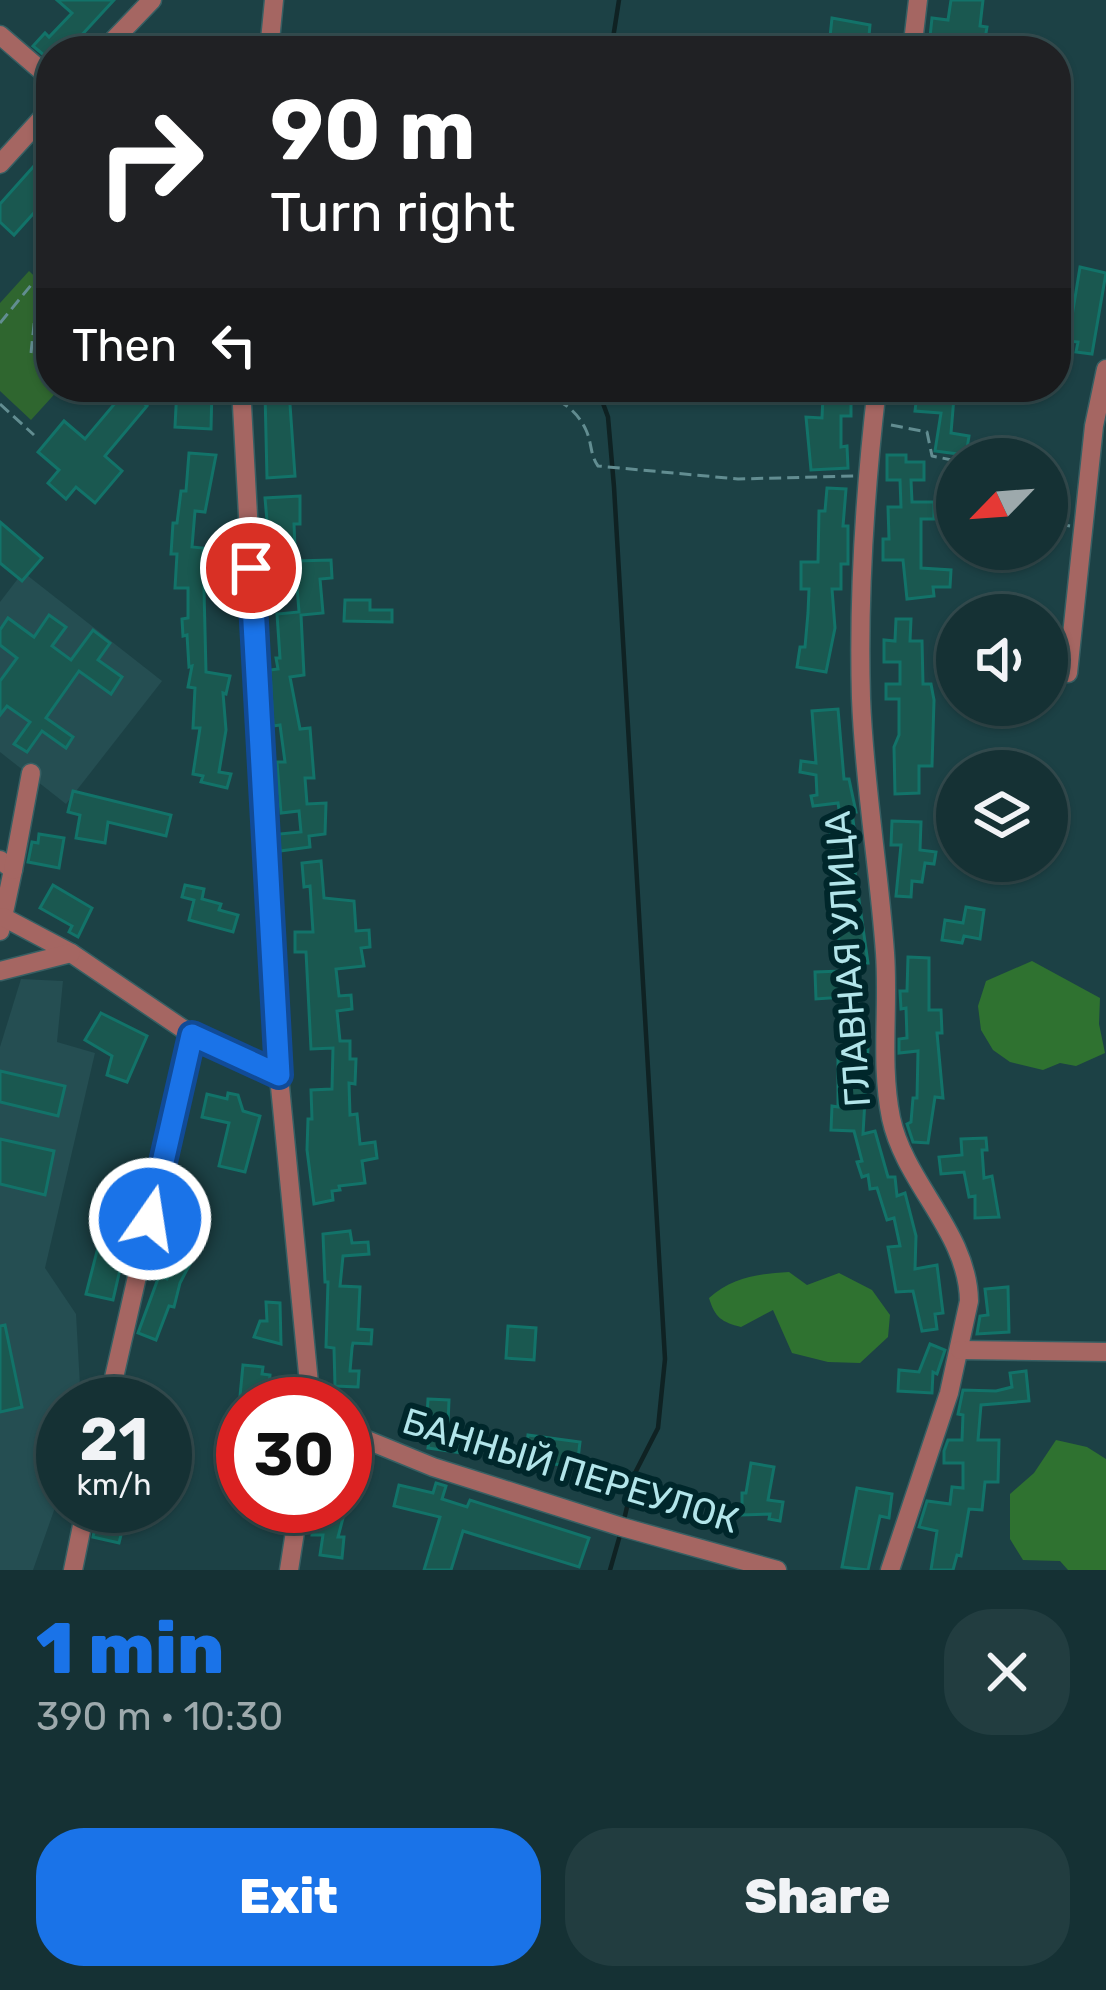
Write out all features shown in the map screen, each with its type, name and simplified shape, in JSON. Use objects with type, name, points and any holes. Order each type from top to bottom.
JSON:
[{"type":"street","points":[[117,36],[152,0]]},
{"type":"street","points":[[270,36],[274,0]]},
{"type":"street","points":[[914,36],[918,0]]},
{"type":"street","points":[[0,35],[36,66]]},
{"type":"street","points":[[0,164],[36,124]]},
{"type":"street","points":[[1068,674],[1094,426],[1106,369]]},
{"type":"street","points":[[243,402],[279,1075],[307,1377]]},
{"type":"street","name":"ГЛАВНАЯ УЛИЦА","points":[[875,402],[862,544],[861,698],[885,956],[889,1101],[896,1136],[945,1226],[969,1287],[960,1350],[890,1570]]},
{"type":"street","points":[[32,773],[6,865],[1,924],[71,952],[192,1035],[279,1075]]},
{"type":"street","points":[[0,971],[71,952]]},
{"type":"street","points":[[114,1377],[192,1035]]},
{"type":"street","points":[[960,1350],[1106,1352]]},
{"type":"street","name":"БАННЫЙ ПЕРЕУЛОК","points":[[372,1442],[433,1467],[610,1523],[777,1570]]},
{"type":"street","points":[[73,1570],[81,1533]]},
{"type":"street","points":[[289,1570],[294,1533]]},
{"type":"path","points":[[0,323],[32,284],[36,290]]},
{"type":"path","points":[[31,353],[36,302]]},
{"type":"path","points":[[561,402],[585,428],[598,466],[738,479],[868,477]]},
{"type":"path","points":[[0,404],[34,434]]},
{"type":"path","points":[[873,421],[927,432],[936,457]]},
{"type":"path","points":[[1068,526],[1083,529]]},
{"type":"shaded area","points":[[23,572],[162,681],[66,804],[0,752],[0,602]]},
{"type":"shaded area","points":[[21,979],[63,981],[57,1042],[95,1053],[45,1268],[76,1314],[80,1377],[36,1377],[36,1533],[46,1533],[33,1570],[0,1570],[0,1047]]},
{"type":"green space","points":[[29,271],[36,278],[36,402],[47,402],[31,420],[0,391],[0,303]]},
{"type":"green space","points":[[1032,961],[1100,998],[1105,1053],[1076,1066],[1060,1063],[1043,1070],[1010,1062],[993,1050],[981,1030],[978,1006],[986,981]]},
{"type":"green space","points":[[789,1272],[807,1285],[839,1273],[872,1290],[890,1315],[888,1337],[860,1363],[828,1362],[792,1353],[773,1310],[741,1327],[717,1315],[709,1298],[737,1281]]},
{"type":"green space","points":[[1056,1440],[1087,1447],[1106,1459],[1106,1570],[1068,1570],[1060,1561],[1023,1560],[1010,1539],[1010,1494],[1034,1473]]},
{"type":"building","points":[[57,0],[114,0],[81,36],[50,36],[72,13]]},
{"type":"building","points":[[951,0],[983,0],[980,26],[987,27],[986,36],[930,36],[932,18],[948,20]]},
{"type":"building","points":[[832,18],[870,25],[869,36],[830,36]]},
{"type":"building","points":[[36,164],[36,211],[14,235],[0,222],[0,204]]},
{"type":"building","points":[[1080,267],[1106,273],[1092,354],[1076,352],[1078,342],[1071,341]]},
{"type":"building","points":[[116,402],[147,406],[105,456],[122,471],[95,503],[76,487],[66,499],[48,483],[59,470],[38,452],[64,421],[85,439]]},
{"type":"building","points":[[176,402],[212,402],[211,429],[175,427]]},
{"type":"building","points":[[265,402],[290,402],[295,476],[267,478]]},
{"type":"building","points":[[823,402],[851,402],[851,416],[841,416],[841,447],[847,446],[848,468],[811,470],[806,417],[822,418]]},
{"type":"building","points":[[916,402],[954,402],[951,433],[969,438],[937,438],[941,413],[915,411]]},
{"type":"building","points":[[189,453],[216,455],[205,512],[195,511],[192,547],[203,548],[206,672],[230,676],[223,693],[226,730],[219,772],[231,774],[227,788],[201,782],[203,776],[193,774],[200,728],[193,728],[195,688],[188,687],[192,666],[187,635],[183,636],[188,588],[175,588],[177,554],[171,554],[173,523],[177,523],[181,491],[186,491]]},
{"type":"building","points":[[887,455],[924,462],[924,480],[911,480],[912,502],[934,502],[934,519],[921,519],[921,568],[951,570],[950,587],[933,587],[934,596],[907,599],[903,560],[883,560],[883,539],[889,539],[888,507],[901,507],[900,480],[887,480]]},
{"type":"building","points":[[827,488],[846,489],[843,526],[848,526],[848,564],[841,564],[841,589],[832,589],[835,628],[826,672],[797,667],[800,647],[805,647],[809,589],[801,589],[801,562],[818,562],[819,511],[825,511]]},
{"type":"building","points":[[300,496],[295,548],[264,549],[264,532],[268,532],[265,498]]},
{"type":"building","points":[[0,522],[42,558],[22,581],[0,563]]},
{"type":"building","points":[[331,560],[332,578],[320,579],[323,613],[301,615],[304,675],[290,677],[300,729],[310,728],[314,778],[305,778],[307,804],[326,803],[325,834],[309,836],[310,847],[280,851],[279,834],[301,832],[299,811],[281,813],[277,762],[285,762],[280,725],[273,726],[270,670],[278,669],[276,658],[280,658],[277,614],[299,612],[295,561]]},
{"type":"building","points":[[345,600],[370,600],[370,610],[392,610],[392,622],[344,621]]},
{"type":"building","points":[[49,615],[66,627],[52,646],[71,660],[93,630],[110,643],[98,660],[122,677],[111,694],[79,671],[46,718],[73,737],[66,748],[42,731],[27,752],[14,744],[30,722],[7,706],[0,715],[0,681],[17,658],[0,645],[0,630],[8,618],[34,637]]},
{"type":"building","points":[[896,619],[911,619],[910,641],[922,641],[923,684],[931,684],[934,700],[932,766],[919,766],[919,793],[895,794],[899,699],[886,699],[886,684],[900,684],[900,662],[884,662],[884,640],[895,641]]},
{"type":"building","points":[[838,709],[844,779],[849,779],[856,812],[852,812],[857,850],[852,851],[868,963],[843,964],[830,830],[842,829],[838,803],[813,806],[816,775],[800,772],[801,761],[816,763],[812,711]]},
{"type":"building","points":[[73,791],[171,815],[166,836],[108,822],[105,843],[76,838],[80,815],[68,812]]},
{"type":"building","points":[[892,821],[921,822],[920,850],[936,852],[934,864],[925,863],[922,882],[912,881],[911,897],[896,896],[901,845],[891,845]]},
{"type":"building","points":[[39,834],[64,838],[59,868],[28,862]]},
{"type":"building","points":[[321,861],[324,898],[354,901],[356,931],[369,930],[370,947],[361,948],[364,966],[336,969],[339,996],[351,995],[352,1009],[337,1011],[340,1041],[350,1041],[350,1059],[356,1059],[355,1084],[349,1083],[350,1115],[357,1114],[360,1144],[375,1142],[377,1158],[362,1161],[365,1183],[339,1186],[340,1190],[332,1191],[333,1200],[314,1204],[307,1150],[311,1090],[332,1089],[333,1048],[311,1049],[306,952],[295,952],[295,932],[313,932],[310,886],[304,887],[302,863]]},
{"type":"building","points":[[53,885],[92,908],[78,937],[69,932],[72,926],[40,908]]},
{"type":"building","points":[[185,885],[204,889],[202,899],[238,915],[233,932],[189,920],[194,900],[182,897]]},
{"type":"building","points":[[966,907],[984,910],[980,939],[942,940],[945,920],[963,923]]},
{"type":"building","points":[[908,957],[929,958],[929,1010],[941,1010],[942,1033],[937,1033],[943,1098],[935,1097],[928,1143],[913,1142],[907,1124],[913,1098],[917,1098],[918,1051],[899,1053],[899,1039],[907,1038],[900,991],[907,991]]},
{"type":"building","points":[[842,971],[843,997],[816,999],[815,972]]},
{"type":"building","points":[[101,1013],[147,1036],[127,1082],[107,1075],[112,1056],[85,1040]]},
{"type":"building","points":[[838,1048],[868,1048],[863,1134],[875,1131],[888,1177],[895,1177],[897,1196],[905,1193],[916,1236],[915,1269],[937,1265],[943,1313],[935,1314],[937,1329],[922,1331],[913,1291],[896,1292],[888,1247],[900,1246],[894,1218],[887,1220],[877,1188],[870,1189],[868,1175],[862,1177],[854,1131],[831,1130],[832,1106],[838,1107]]},
{"type":"building","points":[[0,1071],[65,1086],[58,1116],[0,1102]]},
{"type":"building","points":[[228,1093],[238,1095],[243,1111],[260,1116],[245,1172],[219,1166],[229,1123],[202,1117],[207,1094],[227,1099]]},
{"type":"building","points":[[986,1138],[984,1178],[992,1176],[999,1217],[975,1218],[975,1196],[969,1197],[964,1172],[941,1174],[939,1157],[962,1155],[961,1139]]},
{"type":"building","points":[[0,1139],[54,1151],[45,1195],[0,1184]]},
{"type":"building","points":[[113,1189],[137,1195],[113,1300],[86,1294]]},
{"type":"building","points":[[350,1231],[352,1243],[368,1242],[369,1254],[343,1256],[340,1286],[360,1287],[358,1329],[372,1330],[371,1344],[353,1343],[350,1371],[359,1371],[359,1377],[335,1377],[334,1348],[326,1347],[328,1282],[323,1234]]},
{"type":"building","points":[[181,1254],[192,1260],[174,1307],[169,1306],[156,1340],[138,1333],[159,1276],[167,1279]]},
{"type":"building","points":[[1008,1287],[1009,1332],[977,1334],[980,1316],[988,1315],[985,1289]]},
{"type":"building","points":[[266,1302],[280,1303],[281,1344],[254,1337],[260,1321],[267,1321]]},
{"type":"building","points":[[5,1325],[22,1407],[0,1412],[0,1326]]},
{"type":"building","points":[[508,1326],[536,1328],[534,1360],[506,1358]]},
{"type":"building","points":[[930,1344],[945,1350],[937,1374],[933,1372],[932,1393],[898,1391],[899,1370],[919,1372]]},
{"type":"building","points":[[243,1365],[263,1367],[262,1374],[270,1375],[270,1377],[242,1377]]},
{"type":"building","points":[[1026,1371],[1029,1401],[981,1405],[978,1440],[999,1440],[998,1482],[985,1482],[982,1510],[969,1509],[961,1556],[957,1555],[953,1570],[931,1570],[937,1531],[919,1527],[927,1501],[950,1504],[952,1487],[963,1488],[963,1463],[944,1463],[944,1451],[948,1440],[962,1440],[963,1415],[958,1414],[963,1390],[1012,1387],[1010,1373]]},
{"type":"building","points":[[428,1399],[449,1400],[448,1424],[457,1425],[455,1440],[471,1442],[469,1454],[428,1448],[433,1416],[427,1416]]},
{"type":"building","points":[[528,1435],[580,1442],[577,1467],[525,1460]]},
{"type":"building","points":[[751,1463],[774,1467],[768,1500],[783,1502],[780,1521],[769,1519],[770,1514],[742,1515],[742,1493],[746,1493]]},
{"type":"building","points":[[436,1483],[446,1486],[442,1499],[467,1507],[470,1500],[589,1538],[579,1567],[463,1531],[451,1570],[424,1570],[440,1517],[394,1506],[399,1485],[433,1493]]},
{"type":"building","points":[[857,1488],[892,1494],[889,1518],[880,1516],[868,1570],[842,1567]]},
{"type":"building","points":[[94,1533],[122,1533],[119,1543],[93,1537]]},
{"type":"building","points":[[339,1533],[338,1537],[344,1537],[342,1558],[320,1555],[323,1535],[312,1535]]},
{"type":"waterway","points":[[613,36],[619,0]]},
{"type":"waterway","points":[[602,402],[614,487],[665,1359],[658,1428],[635,1473],[623,1524]]},
{"type":"waterway","points":[[610,1570],[620,1535]]},
{"type":"route","points":[[150,1219],[192,1035],[279,1075],[251,568]]}]
